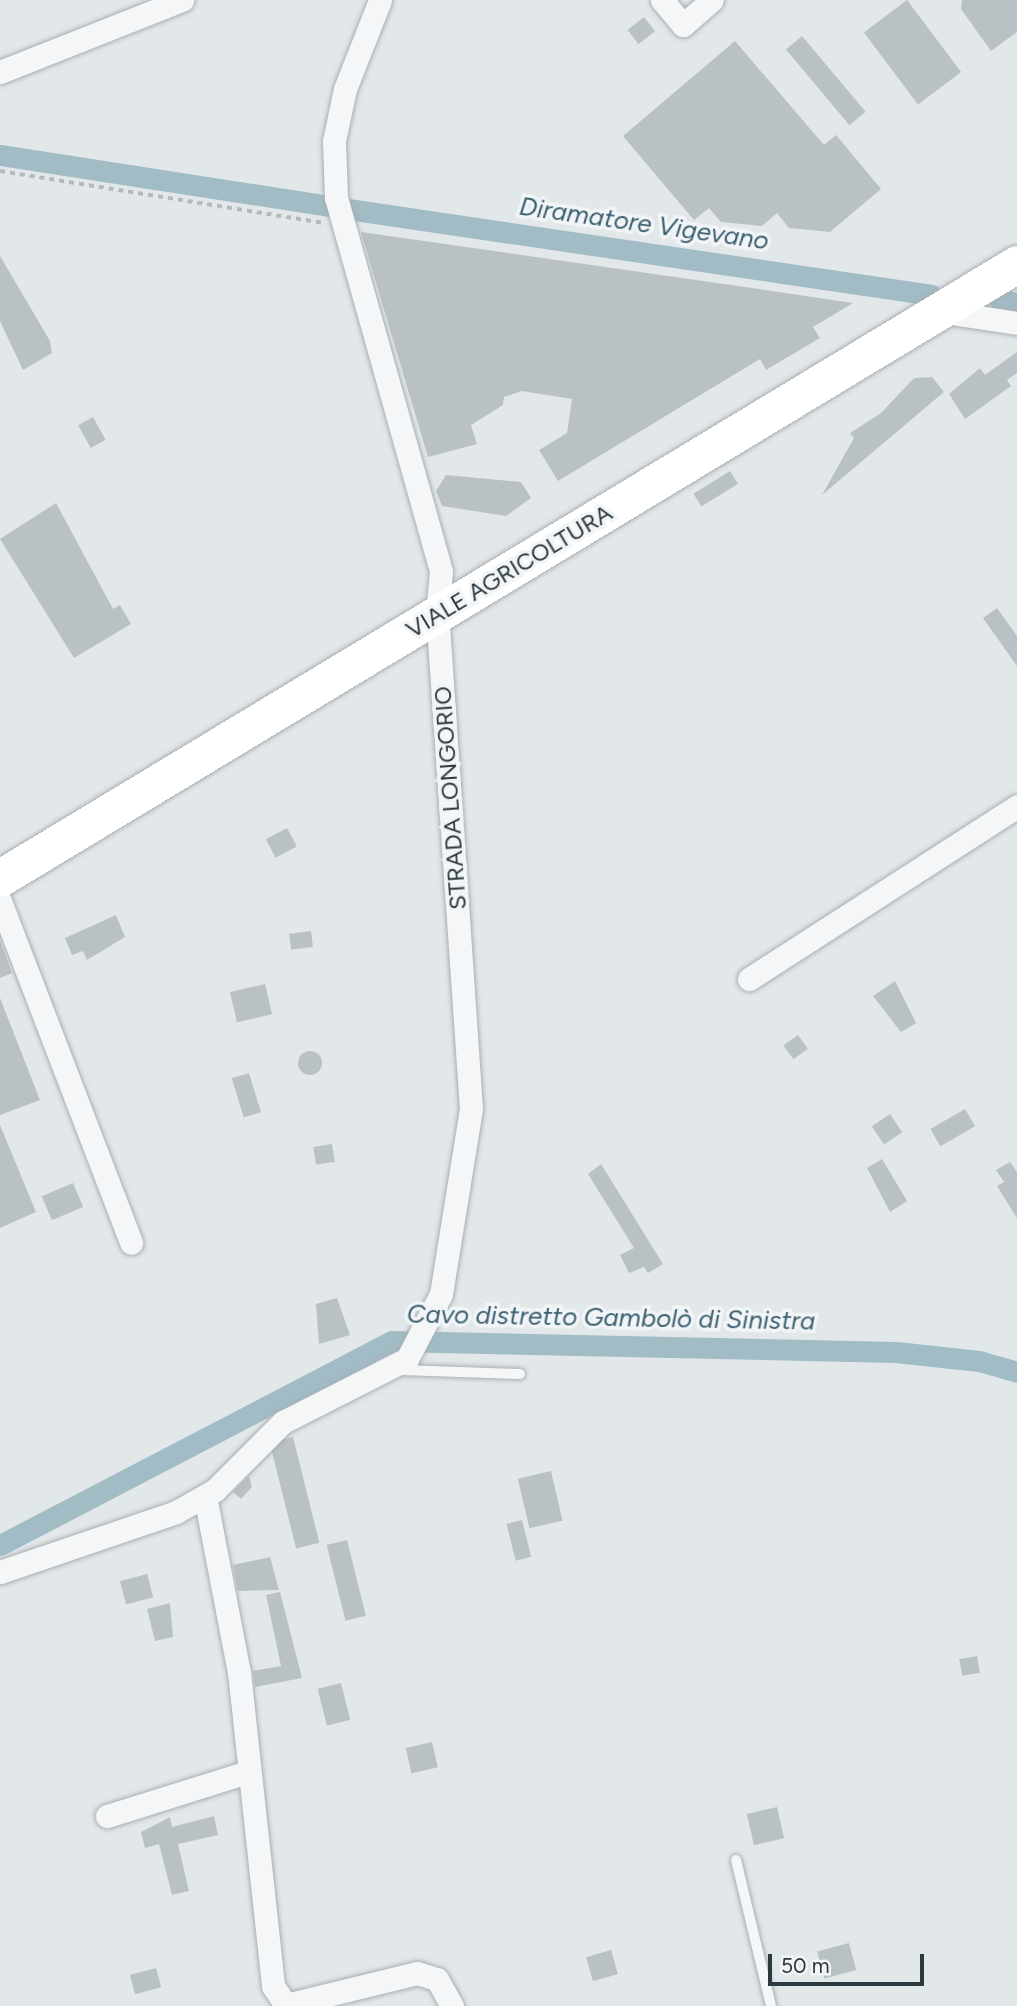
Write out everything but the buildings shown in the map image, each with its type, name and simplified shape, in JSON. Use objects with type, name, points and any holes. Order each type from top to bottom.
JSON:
[{"type":"main road","name":"VIALE AGRICOLTURA","points":[[0,878],[1005,271]]},
{"type":"street","points":[[0,72],[182,0]]},
{"type":"street","name":"STRADA LONGORIO","points":[[0,1572],[176,1512],[205,1496],[283,1422],[393,1369],[420,1339],[441,1294],[471,1109],[437,614],[441,571],[336,198],[334,141],[345,89],[380,0]]},
{"type":"street","points":[[662,0],[683,25],[712,0]]},
{"type":"street","points":[[942,310],[1017,323]]},
{"type":"street","points":[[749,979],[1017,806]]},
{"type":"street","points":[[0,901],[131,1243]]},
{"type":"street","points":[[205,1496],[239,1672],[265,1945],[273,1986],[286,2005],[417,1973],[437,1979],[452,2006]]},
{"type":"street","points":[[107,1816],[247,1772]]},
{"type":"lane","points":[[393,1369],[520,1374]]},
{"type":"lane","points":[[736,1860],[771,2006]]},
{"type":"path","points":[[0,171],[344,227]]},
{"type":"waterway","name":"Diramatore Vigevano","points":[[0,155],[330,206]]},
{"type":"waterway","name":"Diramatore Vigevano","points":[[348,209],[932,295]]},
{"type":"waterway","name":"Diramatore Vigevano","points":[[1000,300],[1017,303]]},
{"type":"waterway","name":"Cavo distretto Gambolò di Sinistra","points":[[0,1545],[392,1341],[896,1352],[979,1361],[1017,1372]]}]
